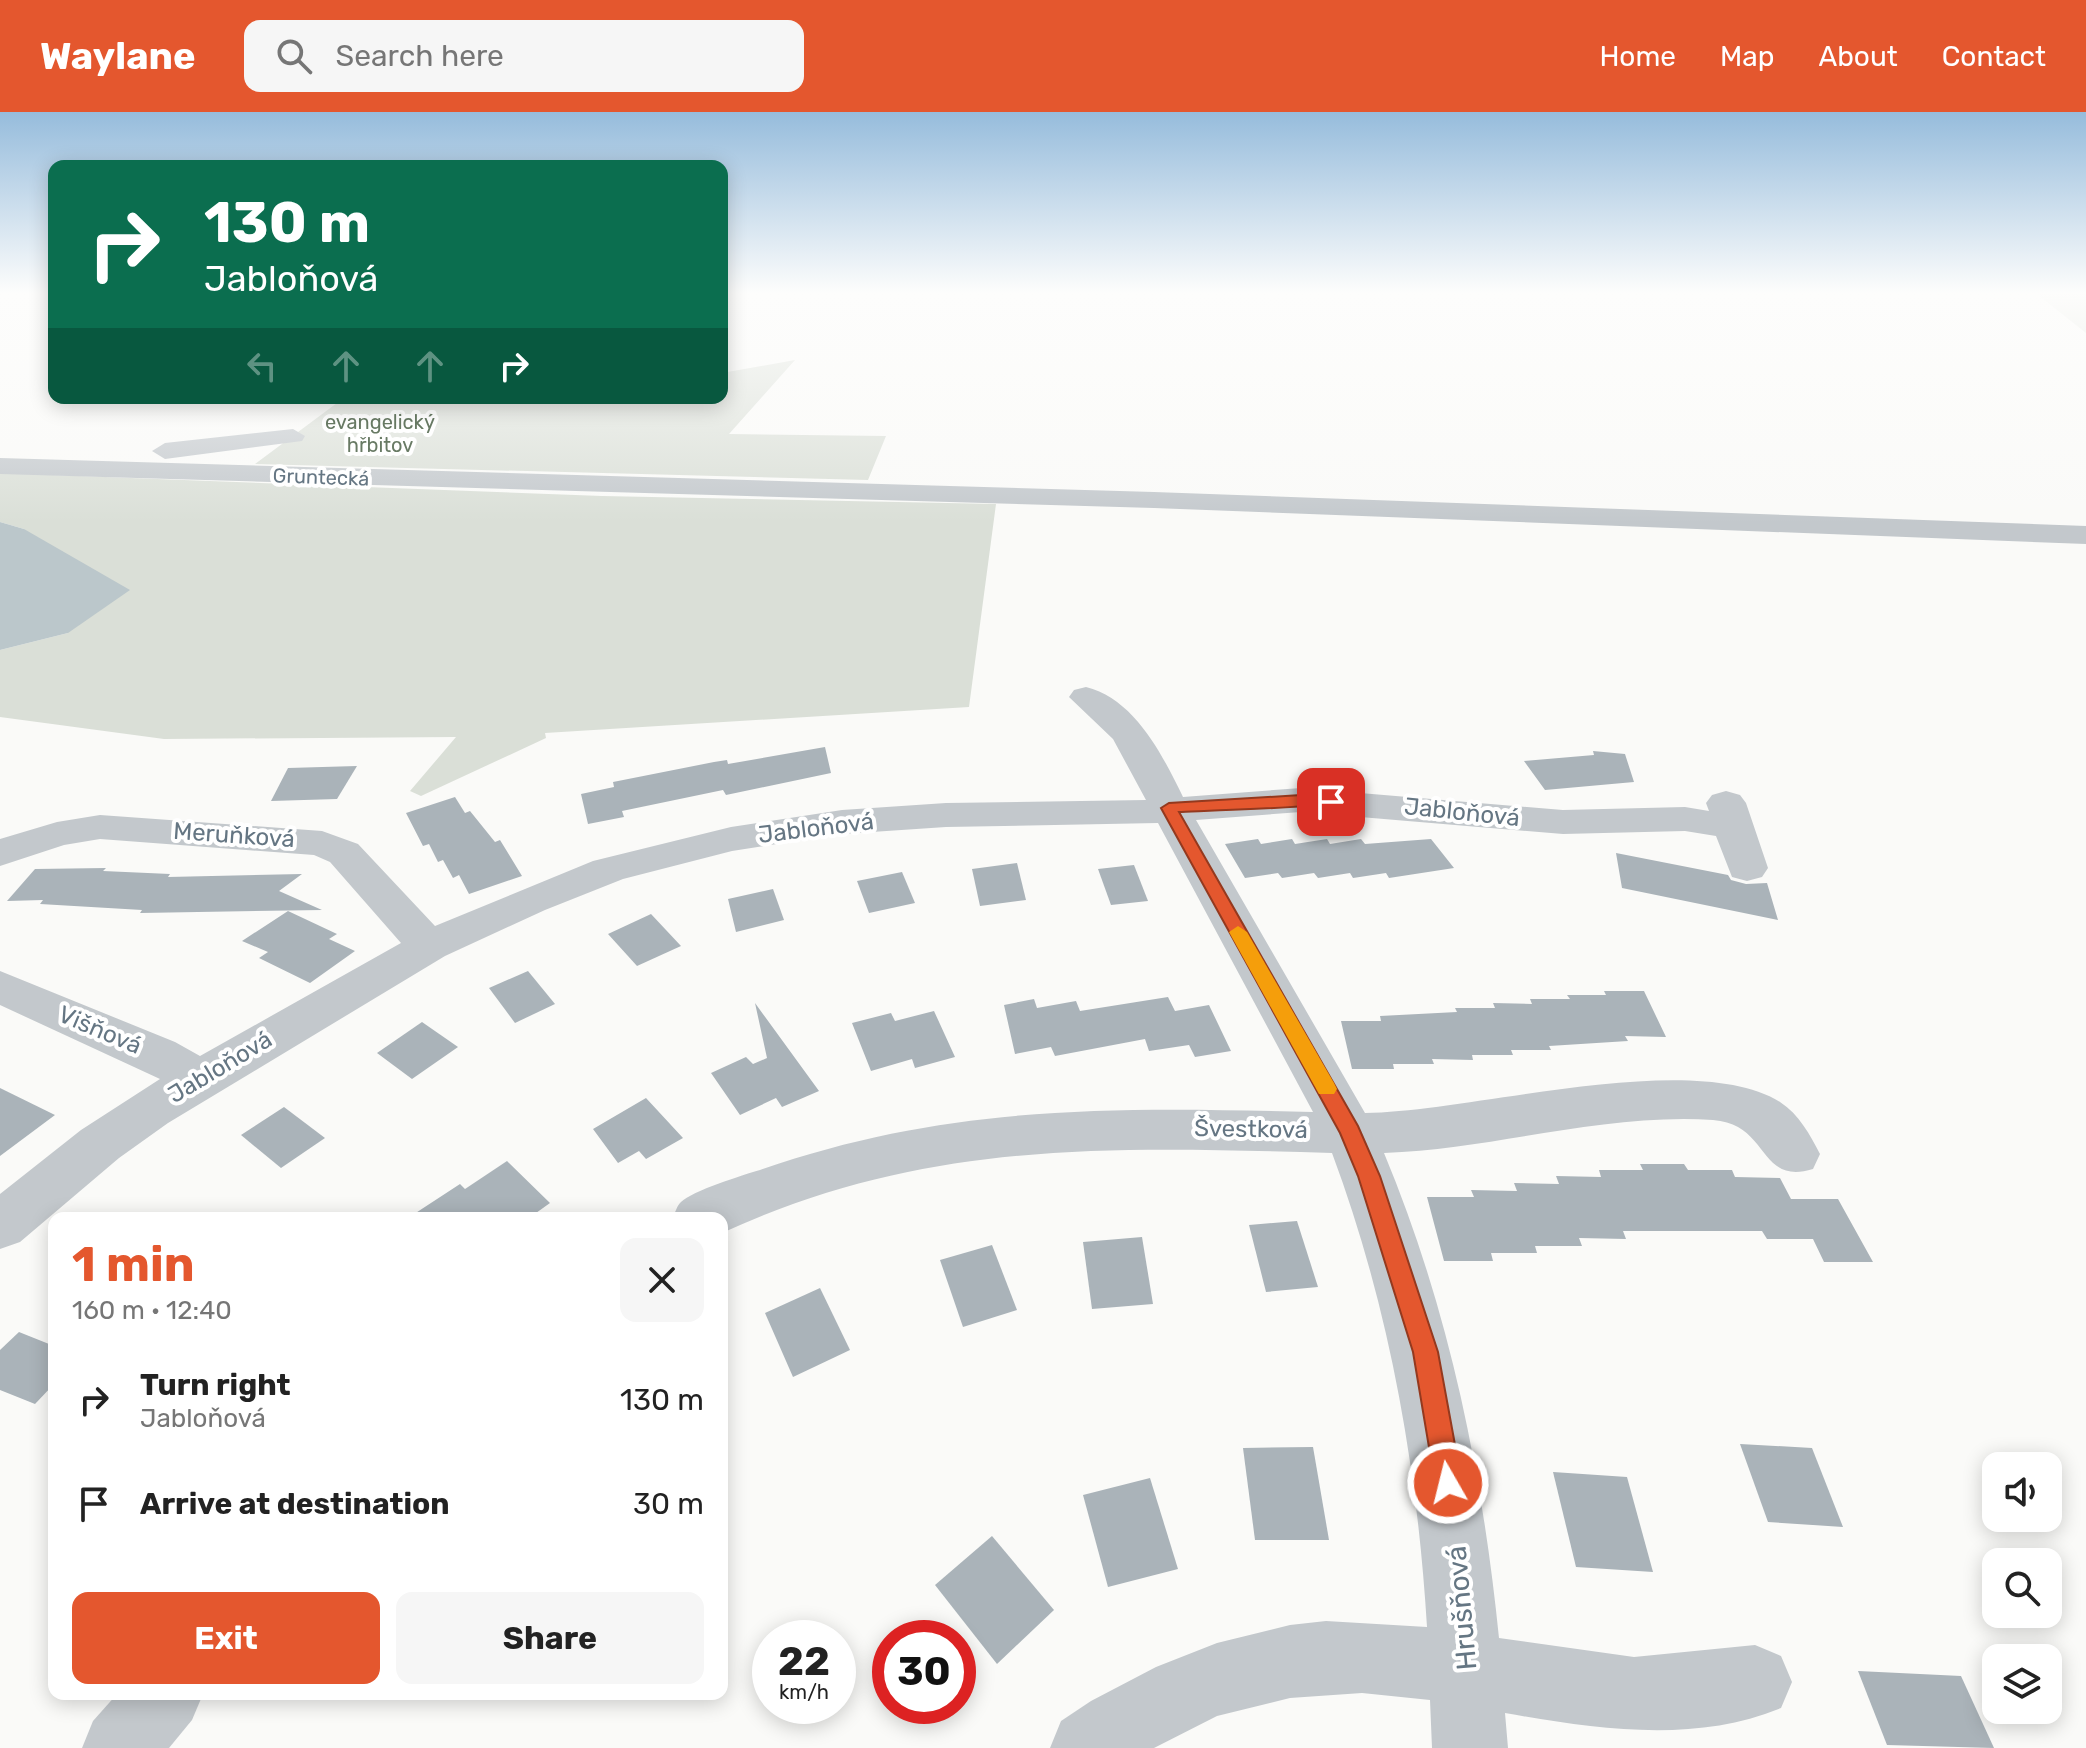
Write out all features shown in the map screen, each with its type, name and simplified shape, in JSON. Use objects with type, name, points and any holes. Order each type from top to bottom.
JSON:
[{"type":"street","points":[[57,469],[113,455],[293,436]]},
{"type":"street","name":"Gruntecká","points":[[0,466],[1154,500],[2086,535]]},
{"type":"street","name":"Hrušňová","points":[[1086,697],[1114,716],[1142,752],[1169,808],[1350,1132],[1374,1189],[1425,1352],[1452,1508],[1470,1748]]},
{"type":"street","name":"Jabloňová","points":[[0,1226],[100,1144],[198,1078],[429,946],[530,900],[608,870],[731,839],[842,822],[916,817],[1136,813],[1301,800],[1563,822],[1730,815],[1747,868]]},
{"type":"street","name":"Meruňková","points":[[0,853],[57,834],[100,827],[313,841],[344,853],[429,946]]},
{"type":"street","name":"Višňová","points":[[0,987],[158,1055],[198,1078]]},
{"type":"street","name":"Švestková","points":[[714,1212],[798,1176],[882,1153],[947,1140],[1007,1134],[1151,1127],[1402,1132],[1613,1105],[1696,1100],[1752,1110],[1779,1130],[1794,1154]]},
{"type":"street","points":[[1088,1748],[1156,1706],[1205,1683],[1302,1661],[1359,1657],[1637,1694],[1755,1682]]},
{"type":"street","points":[[120,1748],[161,1700]]},
{"type":"green space","name":"evangelický hřbitov","points":[[786,370],[729,434],[886,436],[868,480],[255,464],[336,404],[728,404],[728,372]]},
{"type":"green space","points":[[0,473],[602,496],[996,504],[969,707],[545,733],[546,738],[421,796],[410,791],[456,737],[164,739],[0,717],[0,650],[68,633],[24,529],[0,522]]},
{"type":"shaded area","points":[[0,522],[24,529],[130,590],[68,633],[0,650]]},
{"type":"building","points":[[825,747],[831,773],[726,795],[723,790],[622,811],[624,817],[588,824],[581,794],[614,787],[613,782],[714,762],[727,760],[728,764]]},
{"type":"building","points":[[1593,751],[1625,754],[1634,782],[1545,790],[1524,761],[1594,755]]},
{"type":"building","points":[[357,766],[337,799],[271,801],[288,768]]},
{"type":"building","points":[[455,797],[465,813],[470,811],[495,842],[500,840],[522,876],[469,894],[459,875],[453,878],[443,860],[438,862],[429,844],[423,846],[406,813]]},
{"type":"building","points":[[1258,839],[1261,844],[1292,839],[1295,844],[1327,839],[1330,844],[1361,839],[1365,844],[1431,839],[1454,868],[1389,878],[1386,873],[1353,878],[1350,873],[1318,878],[1314,873],[1282,878],[1278,873],[1245,878],[1225,844]]},
{"type":"building","points":[[1616,853],[1728,875],[1731,880],[1746,884],[1767,883],[1778,920],[1622,888]]},
{"type":"building","points":[[1017,863],[1026,900],[980,906],[972,869]]},
{"type":"building","points":[[1134,865],[1148,901],[1111,905],[1098,869]]},
{"type":"building","points":[[106,868],[103,871],[170,874],[168,877],[302,874],[279,891],[322,910],[140,913],[142,910],[40,904],[43,900],[7,901],[35,869]]},
{"type":"building","points":[[902,872],[915,903],[869,913],[857,881]]},
{"type":"building","points":[[773,889],[784,920],[736,932],[728,899]]},
{"type":"building","points":[[288,911],[337,934],[329,939],[355,951],[310,983],[259,958],[268,952],[242,941]]},
{"type":"building","points":[[651,914],[681,946],[637,966],[608,934]]},
{"type":"building","points":[[528,971],[555,1004],[515,1023],[489,988]]},
{"type":"building","points":[[1604,991],[1644,991],[1666,1037],[1625,1036],[1628,1041],[1549,1046],[1551,1050],[1511,1050],[1513,1055],[1472,1055],[1473,1060],[1432,1059],[1434,1064],[1393,1064],[1394,1069],[1352,1069],[1341,1021],[1381,1021],[1380,1016],[1457,1012],[1455,1008],[1495,1008],[1493,1003],[1532,1004],[1530,999],[1606,995]]},
{"type":"building","points":[[1168,997],[1175,1011],[1209,1005],[1231,1051],[1195,1057],[1189,1045],[1149,1051],[1145,1039],[1055,1056],[1051,1047],[1015,1054],[1004,1005],[1034,999],[1037,1008],[1076,1001],[1080,1011]]},
{"type":"building","points":[[755,1003],[819,1091],[782,1107],[776,1098],[740,1115],[711,1073],[746,1057],[753,1064],[767,1058]]},
{"type":"building","points":[[934,1011],[955,1057],[915,1068],[912,1059],[871,1071],[852,1023],[891,1013],[895,1021]]},
{"type":"building","points":[[422,1022],[458,1047],[412,1079],[377,1053]]},
{"type":"building","points":[[0,1088],[55,1115],[0,1156]]},
{"type":"building","points":[[646,1098],[683,1138],[646,1159],[639,1151],[618,1163],[593,1129]]},
{"type":"building","points":[[284,1107],[325,1138],[281,1168],[241,1135]]},
{"type":"building","points":[[507,1161],[550,1203],[537,1212],[417,1212],[460,1184],[465,1189]]},
{"type":"building","points":[[1640,1164],[1684,1164],[1688,1170],[1732,1170],[1735,1177],[1780,1178],[1791,1199],[1838,1199],[1873,1262],[1824,1262],[1813,1239],[1767,1239],[1762,1231],[1623,1231],[1626,1239],[1579,1238],[1582,1246],[1535,1246],[1537,1253],[1491,1253],[1493,1261],[1444,1261],[1427,1197],[1474,1197],[1471,1190],[1517,1191],[1514,1183],[1559,1184],[1556,1176],[1601,1177],[1599,1170],[1643,1170]]},
{"type":"building","points":[[1297,1221],[1318,1287],[1266,1292],[1249,1225]]},
{"type":"building","points":[[1142,1237],[1153,1304],[1092,1309],[1083,1242]]},
{"type":"building","points":[[992,1245],[1017,1310],[963,1327],[940,1260]]},
{"type":"building","points":[[820,1288],[850,1350],[793,1377],[765,1313]]},
{"type":"building","points":[[19,1332],[48,1344],[48,1390],[35,1404],[0,1390],[0,1350]]},
{"type":"building","points":[[1740,1444],[1812,1448],[1843,1527],[1768,1522]]},
{"type":"building","points":[[1313,1447],[1329,1540],[1255,1540],[1243,1448]]},
{"type":"building","points":[[1553,1472],[1627,1477],[1653,1572],[1576,1567]]},
{"type":"building","points":[[1150,1478],[1178,1569],[1108,1587],[1083,1495]]},
{"type":"building","points":[[992,1536],[1054,1610],[997,1664],[976,1637],[976,1620],[962,1620],[935,1585]]},
{"type":"building","points":[[1858,1671],[1961,1676],[1994,1748],[1887,1745]]},
{"type":"slow traffic","points":[[1238,932],[1326,1089]]},
{"type":"route","points":[[1331,802],[1301,800],[1169,808],[1350,1132],[1369,1176],[1406,1283],[1425,1352],[1448,1483]]}]
